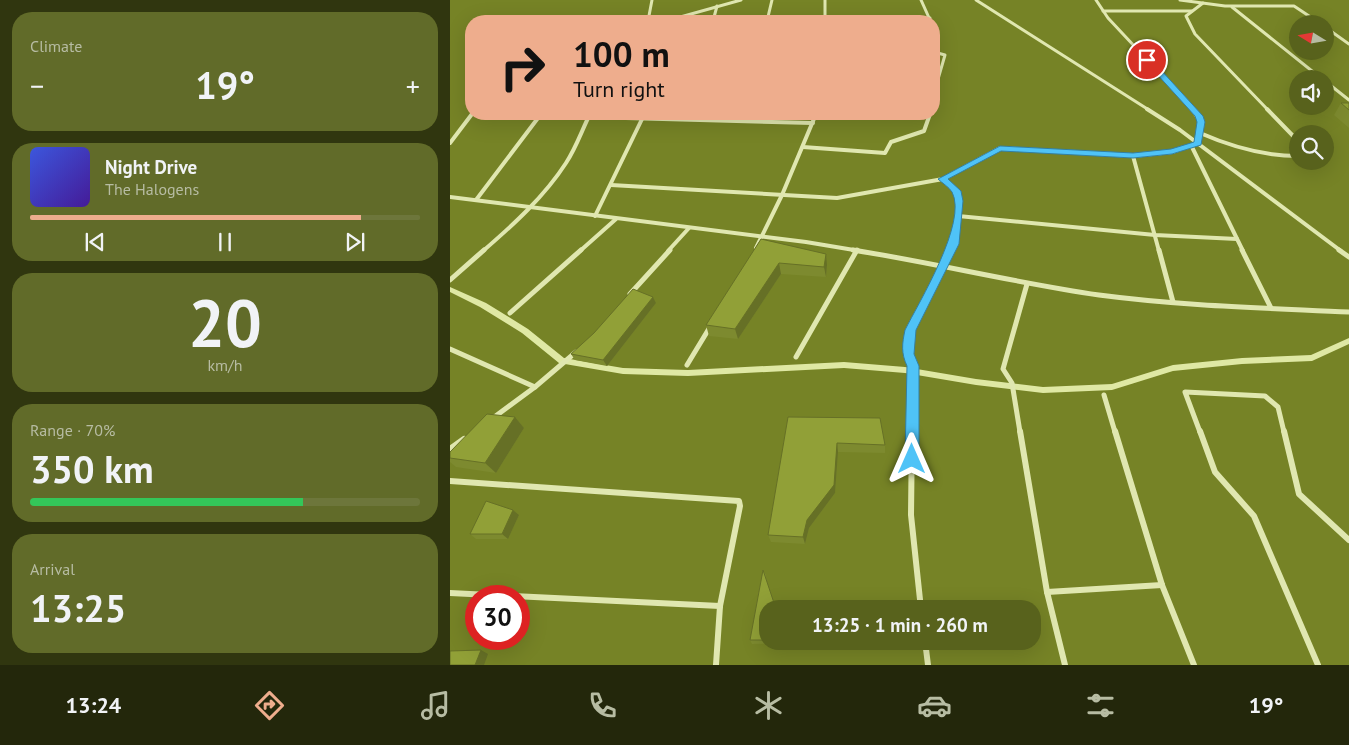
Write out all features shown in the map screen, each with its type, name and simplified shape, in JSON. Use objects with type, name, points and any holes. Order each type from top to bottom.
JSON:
[{"type":"street","points":[[649,15],[652,0]]},
{"type":"street","points":[[686,15],[741,0]]},
{"type":"street","points":[[768,15],[772,0]]},
{"type":"street","points":[[825,0],[825,15]]},
{"type":"street","points":[[921,0],[928,15]]},
{"type":"street","points":[[976,0],[1198,143],[1349,257]]},
{"type":"street","points":[[1096,0],[1102,11],[1199,116],[1201,122],[1198,143]]},
{"type":"street","points":[[1180,0],[1231,6],[1294,6],[1308,15]]},
{"type":"street","points":[[1203,4],[1186,16],[1195,34],[1289,132]]},
{"type":"street","points":[[714,15],[717,6]]},
{"type":"street","points":[[1231,6],[1311,70]]},
{"type":"street","points":[[1102,11],[1192,11]]},
{"type":"street","points":[[1334,33],[1349,44]]},
{"type":"street","points":[[940,54],[945,55],[940,66]]},
{"type":"street","points":[[1334,88],[1349,100]]},
{"type":"street","points":[[450,143],[467,120]]},
{"type":"street","points":[[476,200],[536,120]]},
{"type":"street","points":[[450,280],[530,208],[564,167],[588,120]]},
{"type":"street","points":[[595,216],[641,120]]},
{"type":"street","points":[[713,120],[813,123]]},
{"type":"street","points":[[752,254],[763,237],[814,120]]},
{"type":"street","points":[[803,147],[885,153],[891,142],[924,132],[928,120]]},
{"type":"street","points":[[1200,133],[1246,151],[1262,155],[1289,156]]},
{"type":"street","points":[[611,185],[837,198],[943,179],[1000,148],[1133,156],[1172,152],[1198,143]]},
{"type":"street","points":[[1191,146],[1271,308]]},
{"type":"street","points":[[1133,156],[1173,302]]},
{"type":"street","points":[[921,600],[911,515],[913,366],[908,354],[908,343],[910,330],[954,244],[959,201],[956,191],[943,179]]},
{"type":"street","points":[[450,197],[857,250],[942,265],[1027,284],[1173,302],[1349,312]]},
{"type":"street","points":[[958,216],[1155,235],[1237,239]]},
{"type":"street","points":[[510,314],[616,219]]},
{"type":"street","points":[[625,300],[689,228]]},
{"type":"street","points":[[796,357],[857,250]]},
{"type":"street","points":[[1027,284],[1003,368],[1012,383],[1047,592],[1065,665]]},
{"type":"street","points":[[687,365],[712,322]]},
{"type":"street","points":[[488,422],[535,387],[582,347]]},
{"type":"street","points":[[450,349],[535,387]]},
{"type":"street","points":[[1318,665],[1254,516],[1215,472],[1185,392],[1265,396],[1272,400],[1278,407],[1299,494],[1349,540]]},
{"type":"street","points":[[1104,394],[1162,585],[1194,665]]},
{"type":"street","points":[[450,449],[472,433]]},
{"type":"street","points":[[450,481],[738,501],[740,506],[720,606],[716,665]]},
{"type":"street","points":[[1047,592],[1162,585]]},
{"type":"street","points":[[450,593],[720,606]]},
{"type":"street","points":[[926,650],[928,665]]},
{"type":"building","points":[[1341,103],[1349,103],[1349,110]]},
{"type":"building","points":[[761,239],[826,254],[824,267],[779,263],[735,329],[706,325]]},
{"type":"building","points":[[633,289],[653,297],[603,360],[571,354],[594,333]]},
{"type":"building","points":[[487,414],[515,417],[485,463],[450,458],[450,452]]},
{"type":"building","points":[[788,417],[880,418],[885,445],[837,443],[834,485],[807,520],[803,537],[768,535]]},
{"type":"building","points":[[486,501],[513,510],[502,534],[470,534]]},
{"type":"building","points":[[763,570],[773,600],[759,600],[759,640],[750,640]]},
{"type":"building","points":[[481,650],[475,665],[450,665],[450,651]]},
{"type":"waterway","points":[[450,289],[483,305],[525,331],[562,361],[623,371],[688,373],[844,365],[905,370],[976,382],[1043,390],[1112,387],[1173,368],[1242,361],[1312,358],[1349,341]]},
{"type":"route","points":[[912,459],[913,366],[908,354],[910,330],[954,244],[958,216],[959,201],[956,191],[943,179],[1000,148],[1133,156],[1172,152],[1198,143],[1201,127],[1199,116],[1147,60]]}]
